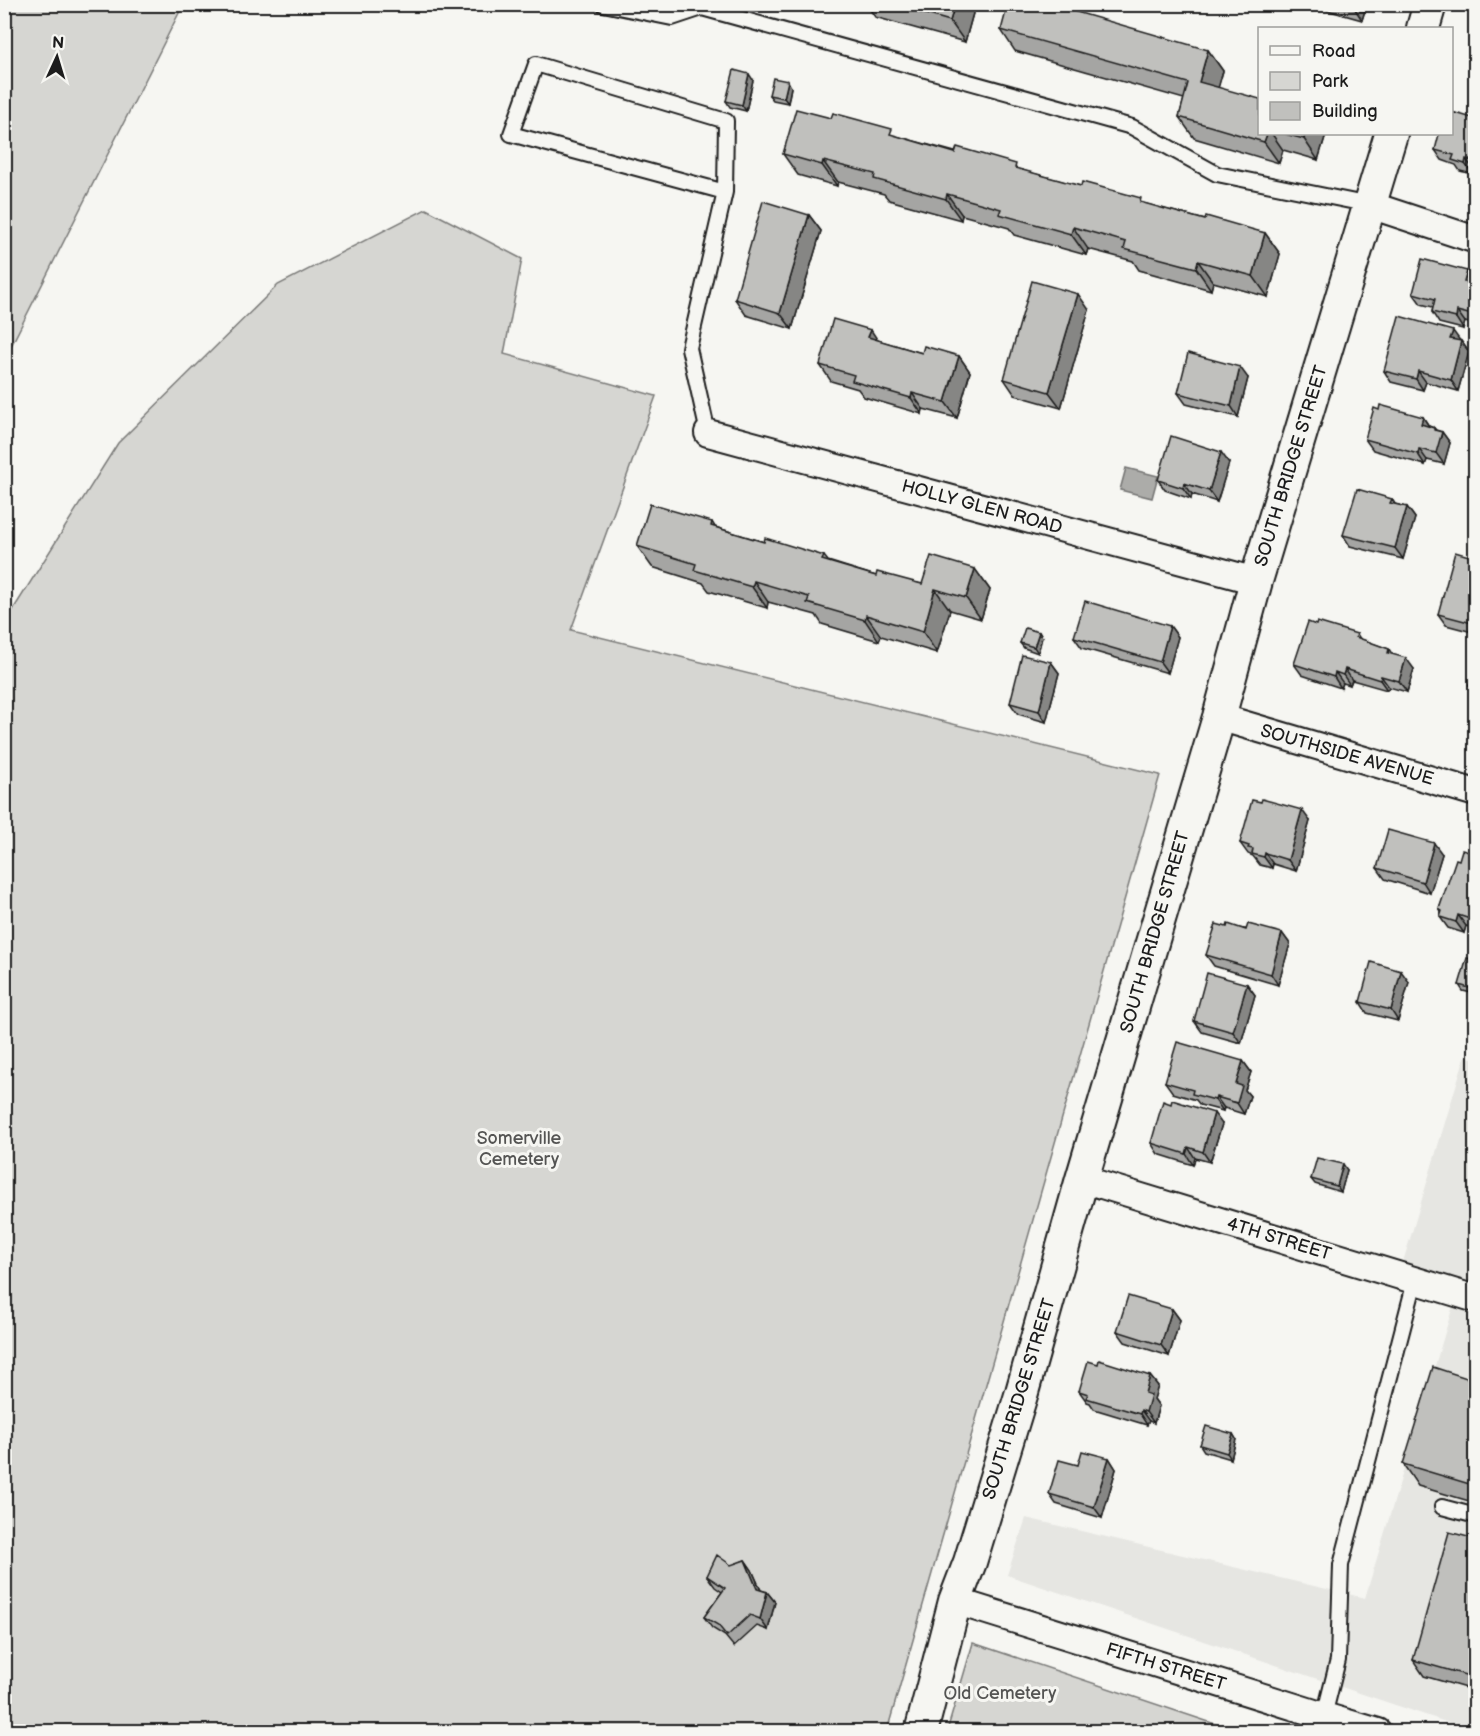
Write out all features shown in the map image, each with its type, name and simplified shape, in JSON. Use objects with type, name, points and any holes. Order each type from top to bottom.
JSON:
[{"type":"street","points":[[1423,27],[1430,4]]},
{"type":"street","name":"SOUTH BRIDGE STREET","points":[[921,1731],[955,1601],[970,1562],[1022,1392],[1082,1179],[1219,717],[1256,581],[1391,135]]},
{"type":"street","points":[[1370,206],[1476,240]]},
{"type":"street","name":"HOLLY GLEN ROAD","points":[[708,434],[1256,581]]},
{"type":"street","name":"SOUTHSIDE AVENUE","points":[[1219,717],[1476,793]]},
{"type":"street","name":"4TH STREET","points":[[1082,1179],[1476,1299]]},
{"type":"street","name":"FIFTH STREET","points":[[955,1601],[1378,1731]]},
{"type":"lane","points":[[603,4],[672,18],[702,8],[1132,127],[1217,174],[1370,206]]},
{"type":"lane","points":[[708,434],[689,348],[725,192],[726,121],[536,64],[512,134],[725,192]]},
{"type":"lane","points":[[1324,1716],[1338,1660],[1341,1565],[1415,1281]]},
{"type":"lane","points":[[1442,1507],[1476,1516]]},
{"type":"shaded area","points":[[1126,468],[1158,476],[1152,498],[1120,490]]},
{"type":"shaded area","points":[[1465,1056],[1475,1059],[1475,1731],[1007,1575],[1026,1518],[1365,1598],[1456,1296],[1397,1282]]},
{"type":"green space","points":[[4,5],[183,5],[5,358]]},
{"type":"green space","name":"Somerville Cemetery","points":[[426,209],[522,259],[504,354],[656,396],[571,630],[1160,775],[887,1731],[5,1731],[4,624],[118,443],[278,285]]},
{"type":"green space","name":"Old Cemetery","points":[[973,1643],[1236,1731],[947,1731]]},
{"type":"building","points":[[891,4],[955,4],[950,21]]},
{"type":"building","points":[[1008,4],[1049,4],[1208,50],[1199,82],[1258,98],[1258,135],[1267,135],[1264,142],[1179,117],[1188,83],[1001,30]]},
{"type":"building","points":[[1338,4],[1356,4],[1355,9]]},
{"type":"building","points":[[734,70],[749,74],[742,105],[726,101]]},
{"type":"building","points":[[773,78],[788,81],[784,98],[769,95]]},
{"type":"building","points":[[796,109],[831,118],[833,113],[892,129],[890,134],[955,153],[957,147],[1016,164],[1015,168],[1081,186],[1082,182],[1141,198],[1140,202],[1205,220],[1206,216],[1265,233],[1253,276],[1198,261],[1196,268],[1124,249],[1126,242],[1073,227],[1071,234],[999,214],[1001,209],[947,194],[946,199],[874,179],[875,174],[823,161],[822,165],[783,154]]},
{"type":"building","points":[[1453,112],[1476,119],[1476,162],[1466,159],[1465,164],[1452,160],[1454,155],[1435,150],[1439,135],[1453,135]]},
{"type":"building","points":[[1289,135],[1305,135],[1304,139]]},
{"type":"building","points":[[763,201],[809,215],[780,313],[735,299]]},
{"type":"building","points":[[1422,259],[1467,271],[1464,282],[1476,285],[1476,316],[1457,311],[1456,318],[1432,312],[1435,299],[1413,293]]},
{"type":"building","points":[[1032,281],[1078,294],[1049,392],[1004,379]]},
{"type":"building","points":[[1399,316],[1453,331],[1450,339],[1461,341],[1451,380],[1418,371],[1416,379],[1384,371]]},
{"type":"building","points":[[833,319],[871,330],[868,337],[922,353],[924,346],[959,356],[945,402],[912,393],[911,398],[852,381],[854,375],[820,365]]},
{"type":"building","points":[[1188,353],[1240,367],[1231,406],[1178,393]]},
{"type":"building","points":[[1380,405],[1423,417],[1421,424],[1442,432],[1436,453],[1419,449],[1418,454],[1365,439],[1374,408],[1379,410]]},
{"type":"building","points":[[1171,436],[1221,452],[1209,491],[1184,483],[1183,488],[1158,480]]},
{"type":"building","points":[[1357,489],[1392,499],[1390,503],[1407,507],[1395,548],[1343,535]]},
{"type":"building","points":[[650,504],[712,522],[711,526],[764,542],[765,538],[824,556],[822,560],[876,576],[877,572],[922,584],[931,556],[975,569],[966,598],[935,589],[923,632],[866,615],[865,620],[807,603],[809,597],[754,581],[752,587],[694,570],[696,564],[637,546]]},
{"type":"building","points":[[1455,552],[1476,558],[1476,624],[1438,614]]},
{"type":"building","points":[[1085,601],[1170,626],[1160,662],[1074,637]]},
{"type":"building","points":[[1308,622],[1316,625],[1317,622],[1357,634],[1356,637],[1389,649],[1388,653],[1406,658],[1399,681],[1381,676],[1380,680],[1345,669],[1343,675],[1335,672],[1334,677],[1294,664]]},
{"type":"building","points":[[1025,628],[1039,632],[1034,647],[1020,643]]},
{"type":"building","points":[[1022,655],[1051,662],[1039,711],[1010,703]]},
{"type":"building","points":[[1476,664],[1476,688],[1469,686]]},
{"type":"building","points":[[1262,799],[1302,810],[1288,860],[1265,853],[1264,857],[1252,854],[1253,849],[1240,843],[1252,800],[1261,802]]},
{"type":"building","points":[[1388,830],[1434,843],[1423,882],[1377,868]]},
{"type":"building","points":[[1462,850],[1476,854],[1476,921],[1458,915],[1456,922],[1440,917],[1442,911],[1439,909],[1456,859],[1459,860]]},
{"type":"building","points":[[1216,924],[1227,927],[1228,924],[1246,930],[1248,924],[1282,933],[1271,974],[1206,955]]},
{"type":"building","points":[[1467,958],[1476,960],[1476,990],[1459,985]]},
{"type":"building","points":[[1371,962],[1401,971],[1391,1010],[1360,1002]]},
{"type":"building","points":[[1207,973],[1247,984],[1233,1032],[1194,1021]]},
{"type":"building","points":[[1177,1042],[1243,1061],[1236,1084],[1242,1086],[1237,1103],[1192,1094],[1193,1090],[1165,1082]]},
{"type":"building","points":[[1172,1100],[1214,1113],[1203,1152],[1188,1147],[1186,1154],[1151,1143],[1163,1101],[1171,1104]]},
{"type":"building","points":[[1317,1158],[1343,1164],[1337,1186],[1311,1179]]},
{"type":"building","points":[[1128,1296],[1172,1309],[1161,1345],[1117,1331]]},
{"type":"building","points":[[1099,1360],[1150,1376],[1145,1393],[1151,1395],[1146,1412],[1141,1410],[1140,1414],[1086,1398],[1088,1394],[1079,1391],[1088,1361],[1098,1364]]},
{"type":"building","points":[[1433,1367],[1476,1381],[1476,1486],[1403,1464]]},
{"type":"building","points":[[1206,1426],[1233,1434],[1227,1453],[1200,1445]]},
{"type":"building","points":[[1082,1451],[1109,1458],[1094,1507],[1049,1494],[1059,1460],[1078,1465]]},
{"type":"building","points":[[1449,1532],[1476,1539],[1476,1678],[1413,1660]]},
{"type":"building","points":[[717,1555],[731,1565],[745,1560],[757,1589],[767,1592],[760,1619],[750,1615],[727,1636],[718,1625],[704,1617],[725,1588],[707,1576]]}]
